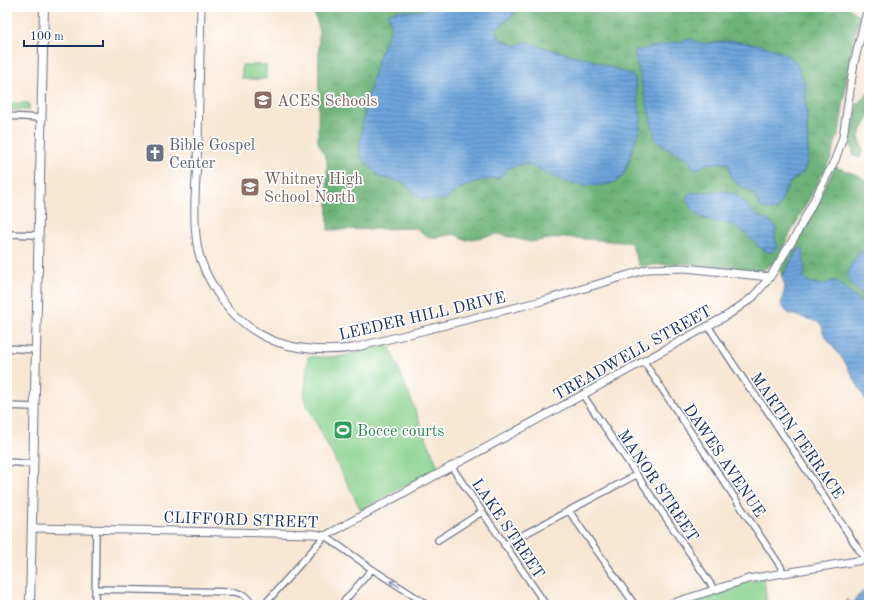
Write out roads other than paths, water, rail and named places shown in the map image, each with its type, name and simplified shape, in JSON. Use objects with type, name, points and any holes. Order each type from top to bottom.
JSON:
[{"type":"main road","points":[[30,605],[44,7]]},
{"type":"street","name":"LEEDER HILL DRIVE","points":[[201,7],[196,191],[198,250],[207,277],[226,306],[244,324],[271,340],[308,350],[329,351],[353,348],[542,301],[648,269],[685,268],[770,277]]},
{"type":"street","name":"TREADWELL STREET","points":[[264,605],[325,536],[450,466],[644,362],[746,303],[770,277],[796,235],[838,152],[846,125],[854,63],[868,7]]},
{"type":"street","points":[[7,116],[41,118]]},
{"type":"street","points":[[7,234],[38,235]]},
{"type":"street","name":"MARTIN TERRACE","points":[[708,326],[867,559]]},
{"type":"street","points":[[7,348],[36,350]]},
{"type":"street","name":"DAWES AVENUE","points":[[644,362],[781,567],[783,573]]},
{"type":"street","name":"MANOR STREET","points":[[583,395],[714,589]]},
{"type":"street","points":[[7,406],[34,407]]},
{"type":"street","points":[[7,462],[33,464]]},
{"type":"street","name":"LAKE STREET","points":[[450,466],[546,605]]},
{"type":"street","points":[[504,546],[636,475]]},
{"type":"street","points":[[570,511],[635,605]]},
{"type":"street","points":[[438,540],[482,512]]},
{"type":"street","name":"CLIFFORD STREET","points":[[32,528],[314,534],[325,536],[420,603],[428,605]]},
{"type":"street","points":[[95,605],[96,529]]},
{"type":"street","points":[[667,605],[678,603],[714,589],[748,579],[867,559]]},
{"type":"street","points":[[341,605],[372,569]]},
{"type":"street","points":[[95,589],[236,592],[244,595],[254,605]]},
{"type":"water","points":[[432,7],[518,7],[512,16],[496,29],[500,39],[516,46],[521,43],[529,42],[545,48],[588,59],[634,76],[641,119],[640,128],[623,176],[615,182],[604,185],[582,186],[564,181],[528,164],[518,165],[509,168],[499,178],[478,181],[459,189],[444,200],[421,199],[402,181],[381,178],[362,159],[359,149],[372,82],[379,57],[391,31],[389,13],[421,10]]},
{"type":"water","points":[[691,39],[701,44],[732,41],[761,45],[781,52],[796,62],[805,84],[808,156],[804,171],[789,183],[777,211],[761,208],[754,194],[731,179],[729,164],[712,163],[695,170],[688,159],[656,141],[634,51]]},
{"type":"water","points":[[722,191],[735,194],[745,202],[754,214],[768,220],[776,227],[775,236],[777,246],[771,253],[762,249],[737,227],[727,223],[700,217],[693,211],[686,198],[690,193]]},
{"type":"water","points":[[803,248],[805,269],[803,278],[811,283],[819,285],[835,280],[869,309],[869,406],[846,364],[823,333],[822,326],[818,322],[788,313],[781,305],[785,287],[782,277],[797,251]]},
{"type":"water","points":[[863,250],[869,250],[869,299],[854,287],[848,274],[849,268],[855,258]]},
{"type":"water","points":[[863,591],[866,593],[869,591],[869,605],[839,605],[847,602],[847,599],[850,603],[855,602],[855,599]]},
{"type":"place","name":"ACES Schools","points":[[263,100]]},
{"type":"place","name":"Bible Gospel Center","points":[[155,153]]},
{"type":"place","name":"Whitney High School North","points":[[250,187]]},
{"type":"place","name":"Bocce courts","points":[[343,430]]}]
